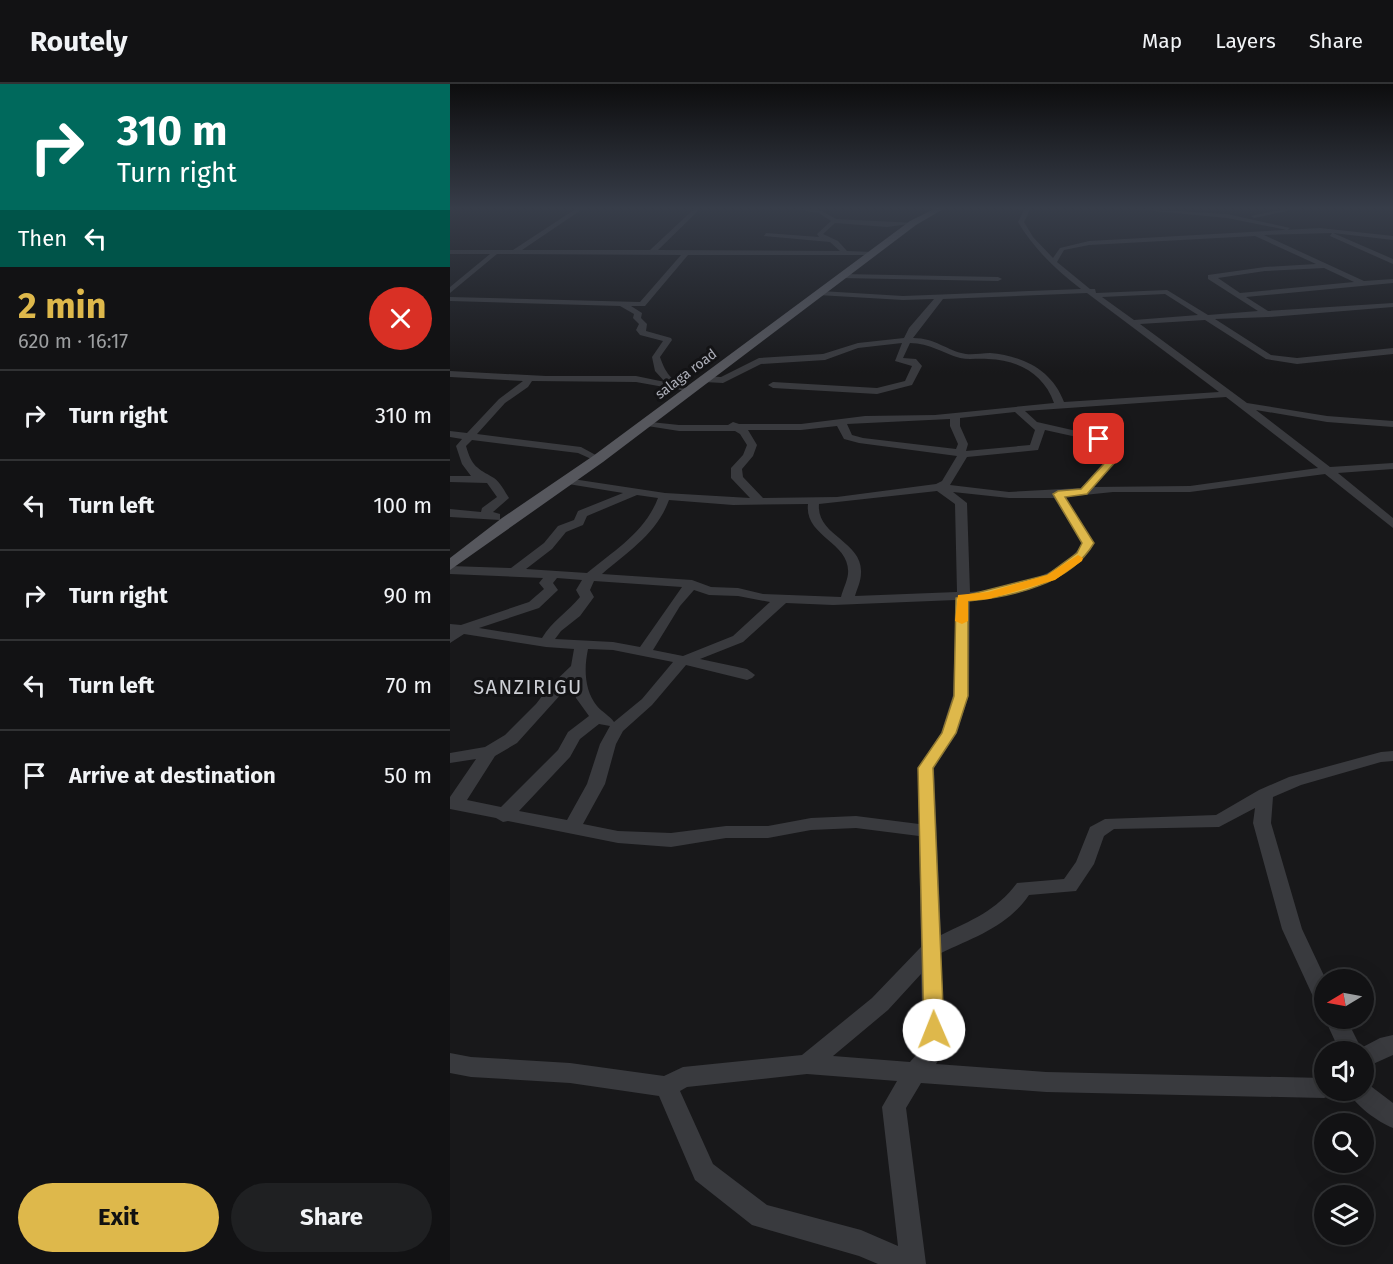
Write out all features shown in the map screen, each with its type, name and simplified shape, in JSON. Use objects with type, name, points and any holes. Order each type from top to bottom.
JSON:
[{"type":"main road","name":"salaga road","points":[[450,565],[507,521],[598,459],[859,263]]},
{"type":"street","points":[[450,291],[483,263]]},
{"type":"street","points":[[450,299],[621,304],[646,301],[677,263]]},
{"type":"street","points":[[1055,263],[1237,403],[1329,470],[1392,523]]},
{"type":"street","points":[[1320,263],[1362,284]]},
{"type":"street","points":[[1269,315],[1211,277],[1265,269],[1326,266]]},
{"type":"street","points":[[843,276],[998,279]]},
{"type":"street","points":[[1239,296],[1393,281]]},
{"type":"street","points":[[821,292],[883,297],[1160,291],[1207,317],[1269,357],[1297,361],[1393,351]]},
{"type":"street","points":[[773,385],[877,391],[909,383],[917,366],[913,361],[899,361],[906,340],[940,296]]},
{"type":"street","points":[[621,304],[638,313],[638,318],[643,324],[640,330],[643,333],[668,340],[656,357],[660,370],[675,387]]},
{"type":"street","points":[[1133,322],[1269,315],[1393,305]]},
{"type":"street","points":[[704,379],[723,380],[759,361],[825,357],[837,350],[906,340],[931,342],[964,356],[1003,358],[1029,365],[1043,375],[1056,390],[1060,405]]},
{"type":"street","points":[[450,374],[598,381],[636,379],[689,390]]},
{"type":"street","points":[[481,479],[465,464],[461,446],[467,436],[502,401],[525,385],[529,377]]},
{"type":"street","points":[[645,423],[679,428],[733,425],[801,427],[865,419],[955,416],[1060,405],[1227,394]]},
{"type":"street","points":[[1179,398],[1237,403],[1264,411],[1316,418],[1393,424]]},
{"type":"street","points":[[841,423],[848,436],[874,445],[932,447],[961,454],[1034,448],[1040,430],[1017,409]]},
{"type":"street","points":[[939,487],[946,483],[961,454],[963,444],[955,426],[955,416]]},
{"type":"street","points":[[1034,424],[1099,439],[1107,444],[1111,461],[1084,492]]},
{"type":"street","points":[[733,425],[744,432],[752,445],[748,456],[736,468],[737,478],[759,501]]},
{"type":"street","points":[[450,434],[580,450],[598,459]]},
{"type":"street","points":[[566,481],[665,496],[759,501],[837,500],[939,487],[1008,495],[1058,494],[1113,489],[1190,489],[1329,470],[1393,466]]},
{"type":"street","points":[[450,479],[491,481],[503,498],[486,511],[489,515]]},
{"type":"street","points":[[667,1087],[704,1172],[761,1215],[861,1242],[911,1264],[894,1107],[915,1072],[934,1050],[933,948],[926,831],[926,768],[949,733],[961,696],[964,564],[961,503],[939,487]]},
{"type":"street","points":[[512,574],[548,546],[561,529],[579,522],[582,514],[635,492]]},
{"type":"street","points":[[450,570],[553,574],[692,584],[709,591],[782,599],[962,598],[989,595],[1051,577],[1082,555],[1088,543],[1058,494]]},
{"type":"street","points":[[546,643],[555,628],[575,612],[587,597],[583,590],[590,577],[646,531],[658,514],[665,496]]},
{"type":"street","points":[[814,500],[812,508],[814,523],[850,555],[855,571],[847,600]]},
{"type":"street","points":[[450,513],[489,515],[507,521]]},
{"type":"street","points":[[454,632],[534,605],[551,590],[546,583],[553,574]]},
{"type":"street","points":[[644,652],[675,604],[692,584]]},
{"type":"street","points":[[571,829],[596,784],[608,744],[617,728],[647,702],[682,661],[738,639],[782,599]]},
{"type":"street","points":[[454,632],[546,643],[613,646],[742,672],[747,675]]},
{"type":"street","points":[[582,645],[577,669],[578,685],[598,717],[617,728]]},
{"type":"street","points":[[450,758],[489,752],[511,739],[554,690],[577,669]]},
{"type":"street","points":[[503,816],[564,753],[574,736],[598,717]]},
{"type":"street","points":[[489,752],[453,804],[503,816],[618,837],[671,840],[726,832],[768,832],[811,824],[856,822],[926,831]]},
{"type":"street","points":[[807,1064],[880,1004],[933,948],[991,920],[1011,906],[1024,888],[1069,886],[1085,864],[1096,832],[1111,823],[1219,821],[1265,794],[1295,781],[1381,757],[1393,756]]},
{"type":"street","points":[[1265,794],[1262,823],[1276,879],[1292,930],[1314,976]]},
{"type":"street","points":[[1374,1053],[1388,1045],[1393,1045]]},
{"type":"street","points":[[450,1063],[471,1067],[570,1073],[667,1087],[683,1077],[807,1064],[1047,1082],[1314,1088]]},
{"type":"street","points":[[1373,1101],[1393,1117]]},
{"type":"slow traffic","points":[[962,621],[962,598],[989,595],[1051,577],[1078,558]]},
{"type":"district","name":"SANZIRIGU","points":[[528,687]]},
{"type":"route","points":[[934,1030],[933,948],[926,831],[926,768],[949,733],[961,696],[962,598],[989,595],[1051,577],[1082,555],[1088,543],[1058,494],[1084,492],[1107,467],[1111,461],[1109,451],[1107,444],[1099,439]]}]
